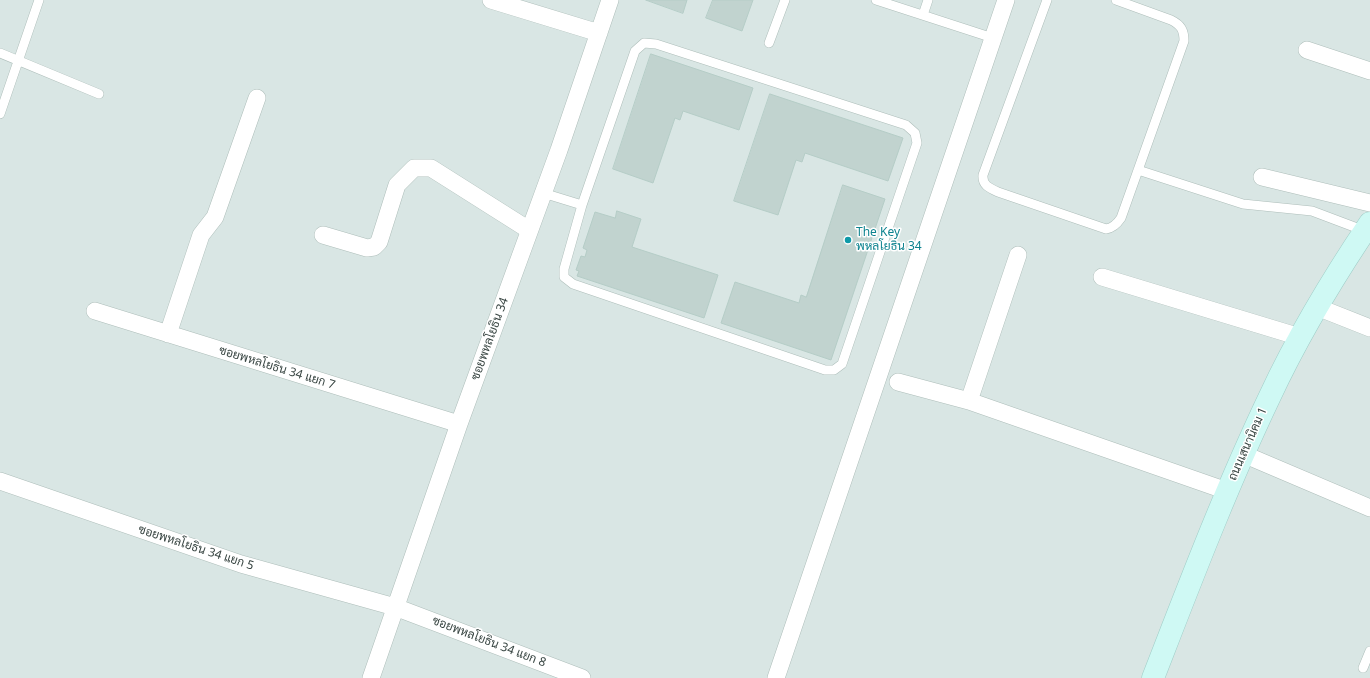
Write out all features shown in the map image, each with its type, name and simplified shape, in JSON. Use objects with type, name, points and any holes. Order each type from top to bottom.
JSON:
[{"type":"street","points":[[491,0],[599,33]]},
{"type":"street","name":"ซอยพหลโยธิน 34","points":[[371,678],[459,424],[543,192],[610,0]]},
{"type":"street","points":[[776,678],[1006,0]]},
{"type":"street","points":[[1307,50],[1370,71]]},
{"type":"street","points":[[168,334],[201,235],[215,217],[257,98]]},
{"type":"street","points":[[323,235],[367,248],[374,247],[379,242],[397,185],[414,168],[431,168],[529,230]]},
{"type":"street","points":[[1262,177],[1370,203]]},
{"type":"street","name":"ถนนเสนานิคม 1","points":[[1153,678],[1227,491],[1270,395],[1317,307],[1368,227]]},
{"type":"street","points":[[969,401],[1018,255]]},
{"type":"street","points":[[1102,277],[1300,337]]},
{"type":"street","points":[[1317,307],[1370,328]]},
{"type":"street","name":"ซอยพหลโยธิน 34 แยก 7","points":[[95,312],[459,424]]},
{"type":"street","points":[[898,382],[969,401],[1227,491]]},
{"type":"street","points":[[1243,454],[1370,508]]},
{"type":"street","name":"ซอยพหลโยธิน 34 แยก 5","points":[[0,481],[241,564],[395,607]]},
{"type":"street","name":"ซอยพหลโยธิน 34 แยก 8","points":[[395,607],[582,678]]},
{"type":"lane","points":[[0,114],[39,0]]},
{"type":"lane","points":[[769,43],[785,0]]},
{"type":"lane","points":[[876,0],[993,38]]},
{"type":"lane","points":[[923,15],[928,0]]},
{"type":"lane","points":[[1047,0],[983,175],[984,184],[998,192],[1106,229],[1110,229],[1116,225],[1121,218],[1184,41],[1184,32],[1178,23],[1116,0]]},
{"type":"lane","points":[[644,44],[656,44],[906,125],[915,133],[917,144],[842,364],[834,370],[825,370],[568,281],[564,278],[564,269],[582,205],[635,51],[644,44]]},
{"type":"lane","points":[[0,53],[99,94]]},
{"type":"lane","points":[[1138,170],[1243,204],[1312,211],[1368,227]]},
{"type":"lane","points":[[543,192],[582,205]]},
{"type":"lane","points":[[1364,668],[1370,651]]},
{"type":"shaded area","points":[[0,0],[1370,0],[1370,678],[0,678]]},
{"type":"building","points":[[646,0],[687,0],[683,13]]},
{"type":"building","points":[[713,0],[753,0],[742,31],[706,18]]},
{"type":"building","points":[[651,54],[753,88],[739,130],[683,111],[680,120],[675,118],[653,183],[613,169]]},
{"type":"building","points":[[770,94],[903,138],[888,181],[805,153],[802,162],[796,160],[778,215],[734,201]]},
{"type":"building","name":"The Key พหลโยธิน 34","points":[[843,185],[885,199],[831,360],[721,323],[735,282],[799,303],[801,295],[806,297]]},
{"type":"building","points":[[617,211],[641,219],[632,247],[718,275],[704,318],[577,276],[579,271],[576,270],[581,256],[585,257],[587,250],[583,248],[595,212],[615,218]]},
{"type":"place","name":"The Key พหลโยธิน 34","points":[[848,240]]}]
